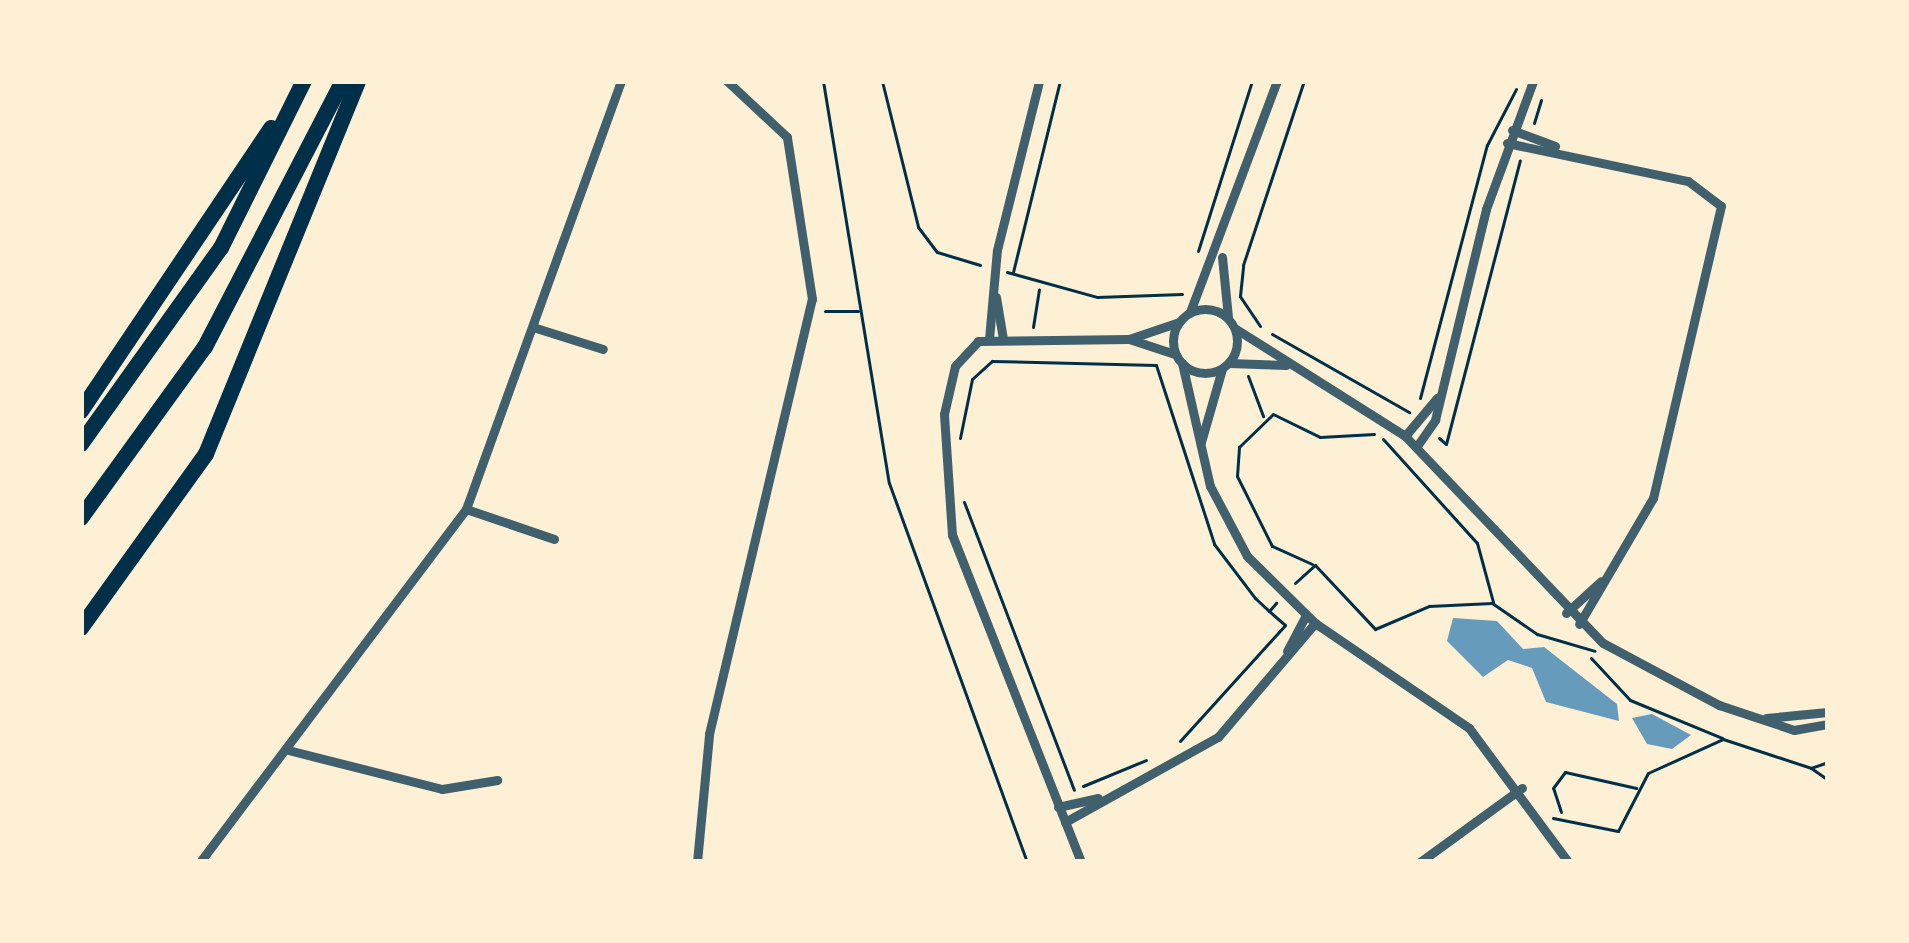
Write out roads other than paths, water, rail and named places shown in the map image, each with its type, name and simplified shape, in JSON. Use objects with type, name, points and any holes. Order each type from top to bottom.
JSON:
[{"type":"highway","points":[[81,411],[303,81]]},
{"type":"highway","points":[[81,444],[221,248],[303,81]]},
{"type":"highway","points":[[81,518],[205,346],[343,81]]},
{"type":"highway","points":[[81,628],[206,454],[358,81]]},
{"type":"street","points":[[200,862],[466,509],[536,328],[621,81]]},
{"type":"street","points":[[697,862],[709,734],[812,311],[793,152],[768,108],[727,81]]},
{"type":"street","points":[[988,339],[994,268],[1039,81]]},
{"type":"street","points":[[1081,862],[943,497],[955,365],[988,339],[1129,339],[1179,322],[1190,312],[1222,251],[1277,81]]},
{"type":"street","points":[[1405,436],[1440,394],[1507,143],[1533,81]]},
{"type":"street","points":[[1512,130],[1527,141]]},
{"type":"street","points":[[1507,143],[1527,141],[1705,187],[1723,216],[1653,498],[1579,624]]},
{"type":"street","points":[[1222,251],[1223,293],[1228,318],[1236,329],[1417,446],[1566,613],[1603,643],[1755,717],[1795,730],[1828,724]]},
{"type":"street","points":[[994,284],[1003,339]]},
{"type":"street","points":[[1190,312],[1228,318]]},
{"type":"street","points":[[1179,322],[1179,358],[1233,535],[1282,596],[1310,619],[1443,704],[1522,788],[1568,862]]},
{"type":"street","points":[[536,328],[603,350]]},
{"type":"street","points":[[1201,442],[1236,329]]},
{"type":"street","points":[[1129,339],[1179,358],[1225,366],[1292,366]]},
{"type":"street","points":[[1417,446],[1420,422]]},
{"type":"street","points":[[466,509],[554,538]]},
{"type":"street","points":[[1566,613],[1609,574]]},
{"type":"street","points":[[1065,822],[1218,737],[1286,656],[1310,619]]},
{"type":"street","points":[[1755,717],[1828,712]]},
{"type":"street","points":[[288,750],[442,789],[497,780]]},
{"type":"street","points":[[1420,862],[1522,788]]},
{"type":"street","points":[[1058,807],[1109,795]]},
{"type":"water","points":[[1453,618],[1497,621],[1523,649],[1544,647],[1617,704],[1619,721],[1546,702],[1532,668],[1508,660],[1483,677],[1447,641]]},
{"type":"water","points":[[1652,714],[1691,735],[1672,749],[1647,744],[1632,718]]}]
